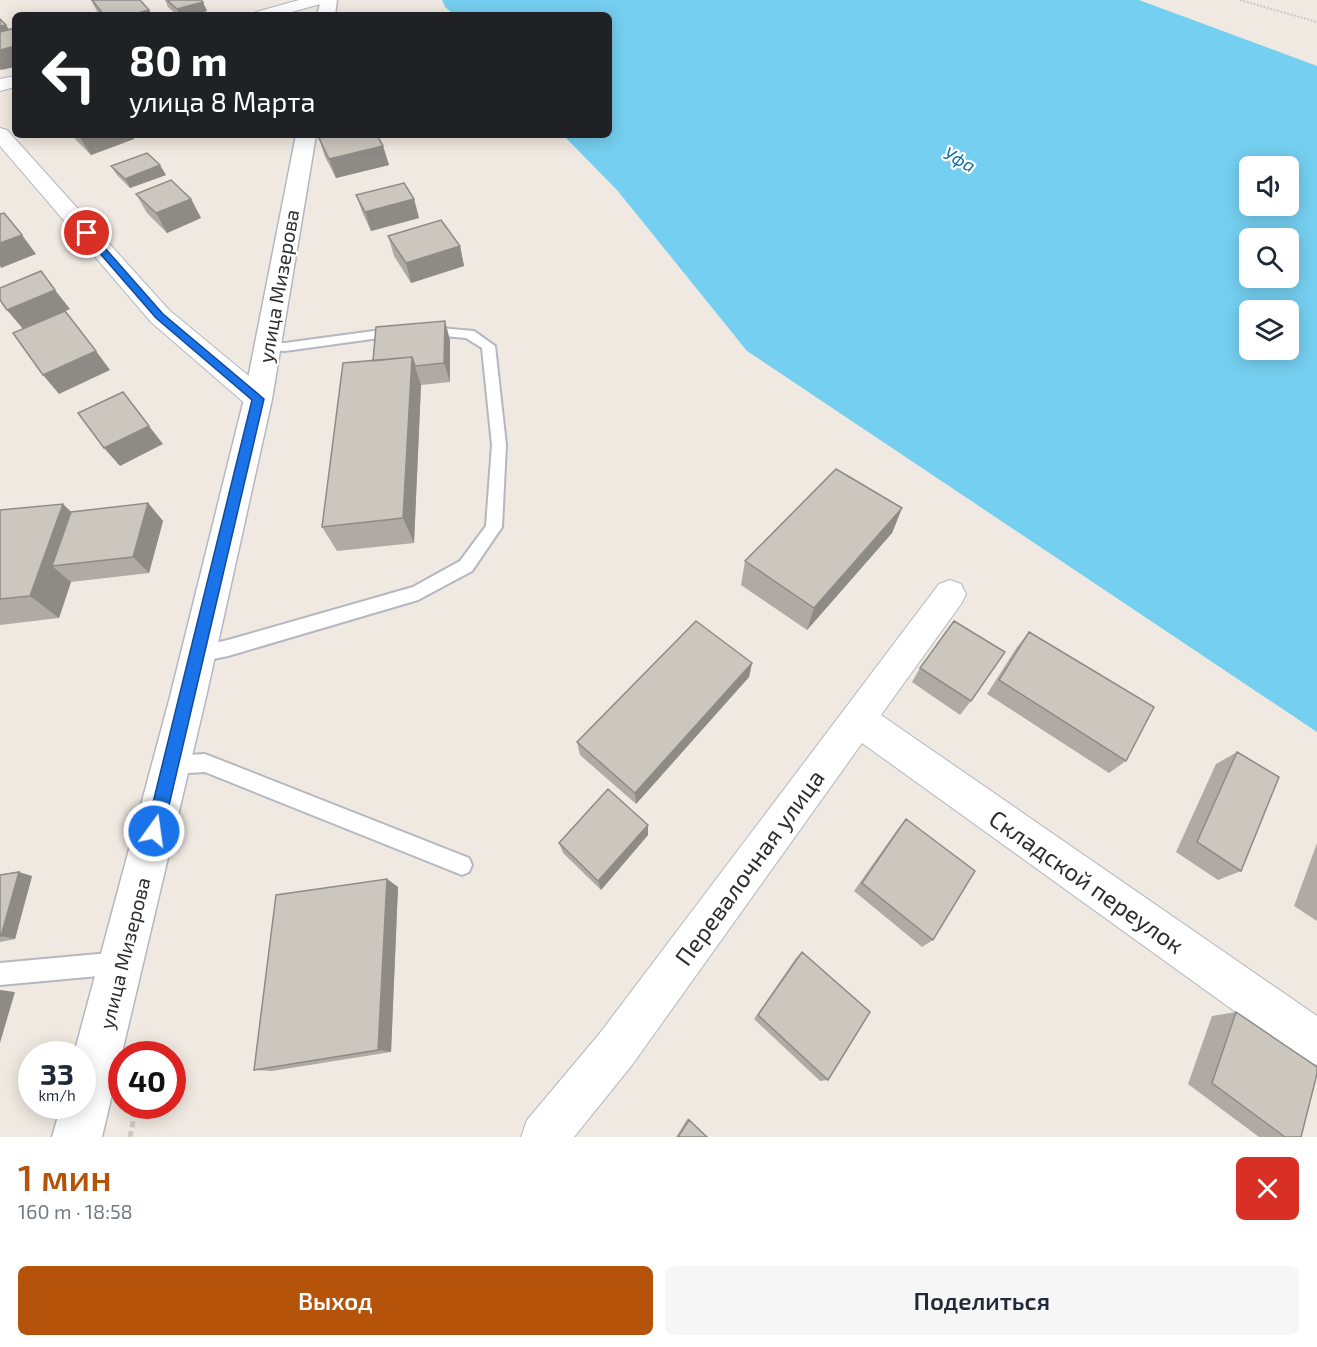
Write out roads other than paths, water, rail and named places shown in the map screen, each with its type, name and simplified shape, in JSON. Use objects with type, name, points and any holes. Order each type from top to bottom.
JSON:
[{"type":"street","points":[[273,12],[318,0]]},
{"type":"street","points":[[0,134],[160,316],[258,399]]},
{"type":"street","name":"улица Мизерова","points":[[77,1137],[171,765],[258,399],[305,138]]},
{"type":"street","name":"Перевалочная улица","points":[[544,1137],[616,1049],[950,594]]},
{"type":"street","name":"Складской переулок","points":[[857,719],[1317,1043]]},
{"type":"lane","points":[[198,654],[228,648],[418,593],[466,566],[494,527],[499,445],[488,346],[470,334],[415,330],[285,346],[267,346]]},
{"type":"lane","points":[[171,765],[205,763],[462,865]]},
{"type":"lane","points":[[0,974],[121,963]]},
{"type":"water","name":"Уфа","points":[[442,0],[1139,0],[1317,66],[1317,732],[747,351],[617,190],[566,138],[612,138],[612,12],[451,12]]}]
